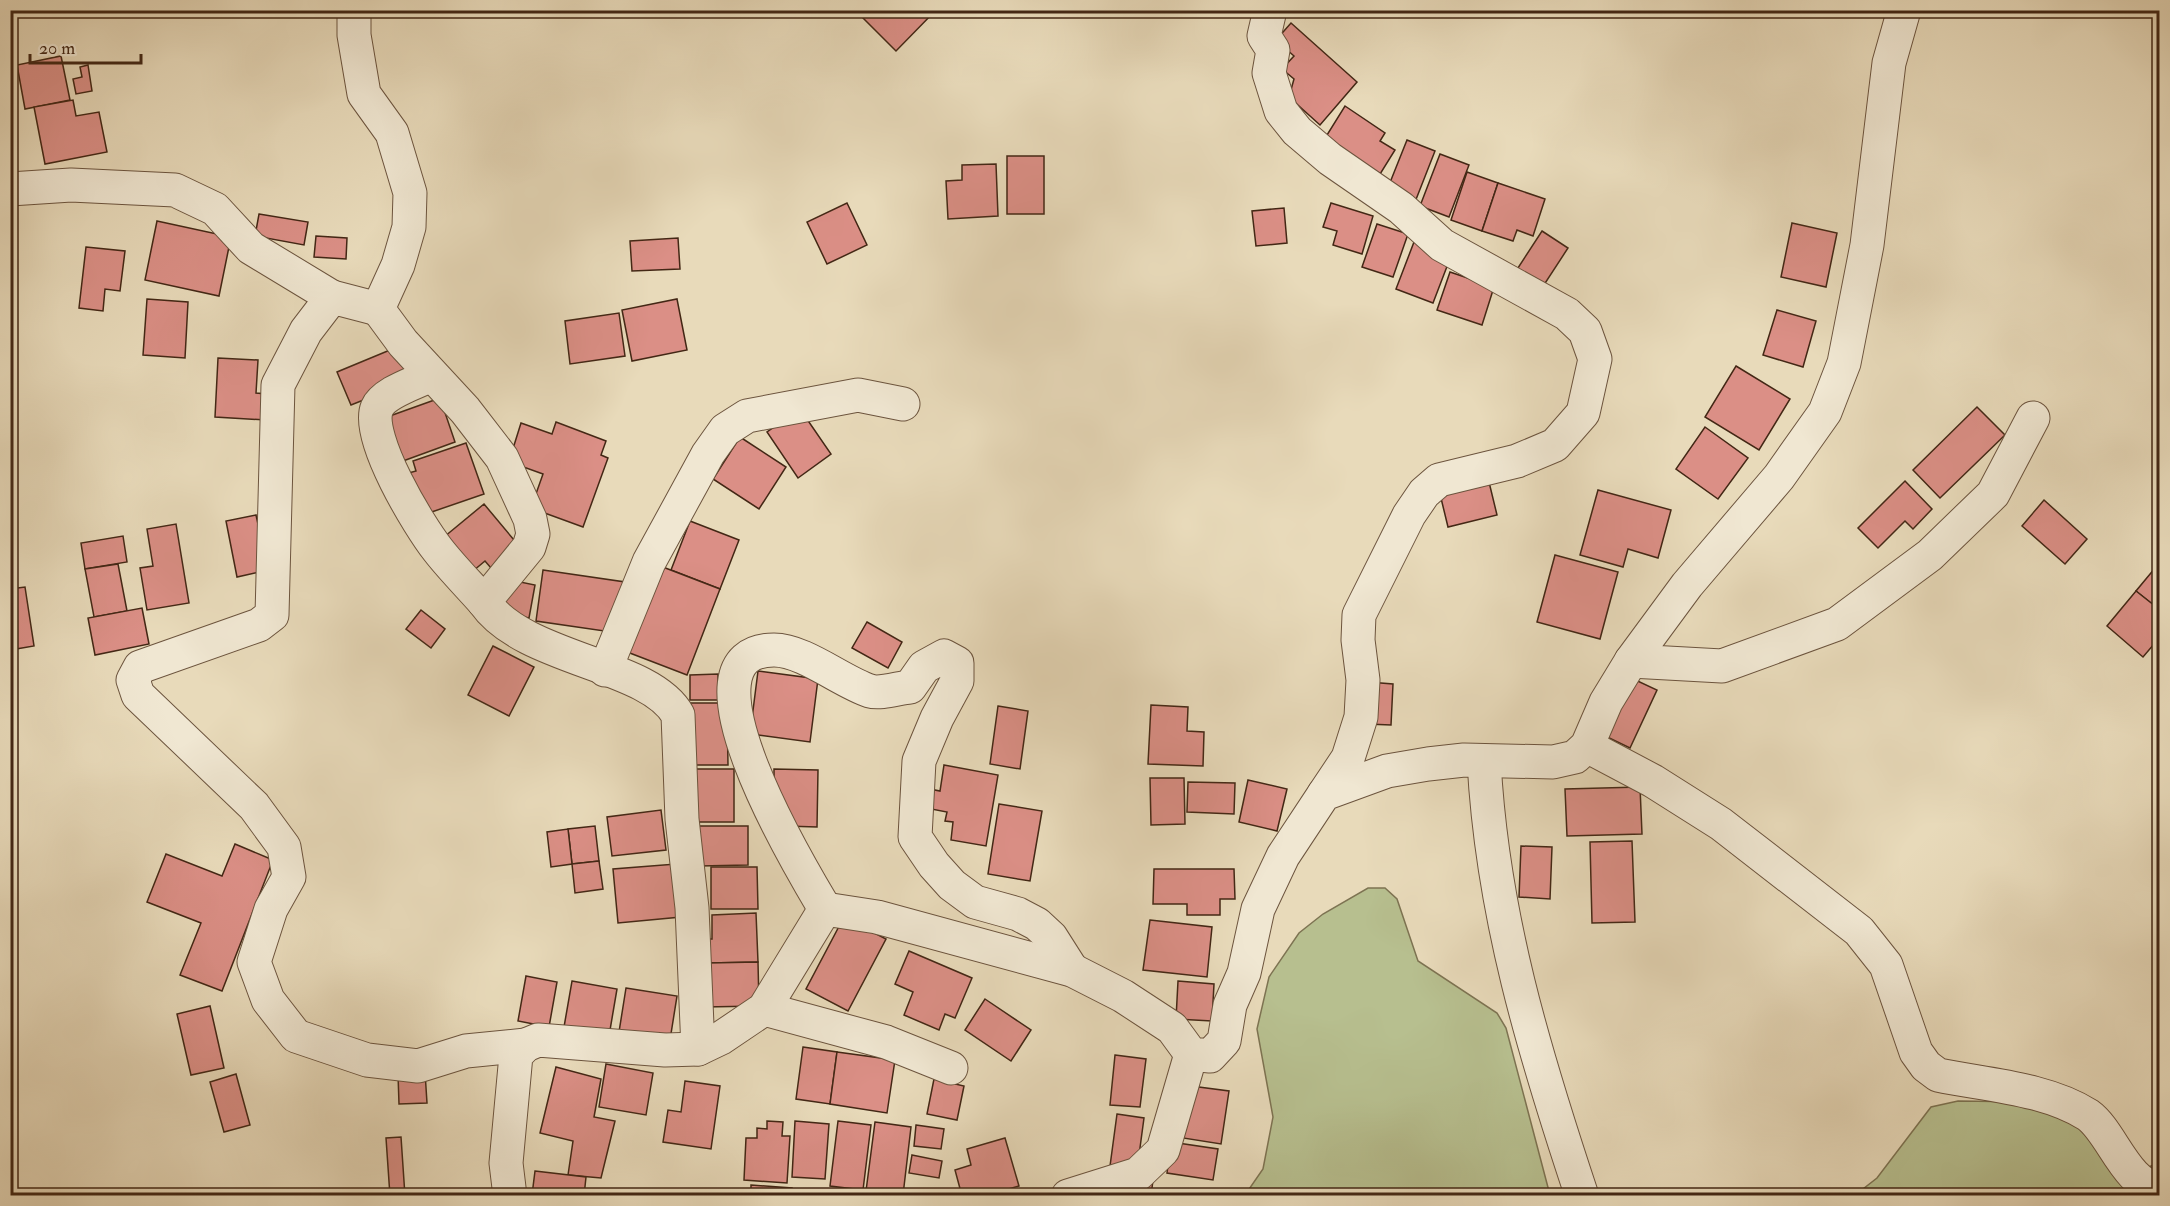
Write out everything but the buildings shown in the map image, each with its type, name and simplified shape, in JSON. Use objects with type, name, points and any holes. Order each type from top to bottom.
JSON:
[{"type":"street","points":[[354,10],[354,35],[364,94],[392,134],[410,193],[409,226],[398,265],[378,309]]},
{"type":"street","points":[[825,909],[877,917],[1072,970],[1123,996],[1172,1028],[1191,1054],[1210,1056],[1224,1041],[1230,1005],[1244,972],[1258,909],[1283,856],[1348,758],[1361,717],[1363,680],[1358,640],[1359,615],[1409,515],[1424,493],[1439,480],[1517,461],[1555,445],[1583,413],[1595,359],[1585,332],[1567,314],[1442,245],[1401,208],[1330,159],[1298,131],[1281,111],[1269,73],[1273,50],[1264,36],[1270,10]]},
{"type":"street","points":[[1324,794],[1387,771],[1464,760],[1553,762],[1575,757],[1587,746],[1605,702],[1631,661],[1687,585],[1779,477],[1825,412],[1844,363],[1867,245],[1889,63],[1904,10]]},
{"type":"street","points":[[10,189],[71,185],[175,190],[215,209],[251,248],[332,297],[378,309],[431,375],[465,410],[502,458],[531,519],[533,534],[529,547],[484,602]]},
{"type":"street","points":[[332,297],[306,331],[278,385],[272,615],[260,625],[140,668],[133,680],[138,695],[164,723],[248,799],[284,847],[289,877],[271,909],[254,962],[268,1000],[296,1036],[367,1060],[418,1066],[466,1051],[526,1045],[538,1040],[665,1050],[698,1049],[721,1038],[764,1009],[825,909]]},
{"type":"street","points":[[431,375],[389,396],[377,407],[374,420],[378,437],[402,491],[437,548],[493,615],[537,642],[670,700],[678,715],[682,819],[692,908],[698,1049]]},
{"type":"street","points":[[605,670],[649,562],[708,454],[725,430],[747,416],[858,395],[903,404]]},
{"type":"street","points":[[1631,661],[1722,666],[1837,624],[1929,555],[1993,494],[2033,418]]},
{"type":"street","points":[[825,909],[772,818],[753,772],[734,700],[735,676],[741,663],[754,652],[776,650],[835,672],[871,692],[910,687],[924,667],[944,656],[957,663],[957,681],[937,718],[919,761],[915,837],[934,865],[952,885],[975,902],[1018,914],[1037,924],[1051,937],[1072,970]]},
{"type":"street","points":[[1587,746],[1653,781],[1721,824],[1859,931],[1886,965],[1917,1052],[1926,1066],[1938,1075],[2039,1095],[2072,1106],[2090,1117],[2114,1151],[2140,1180],[2152,1188],[2160,1189]]},
{"type":"street","points":[[1484,761],[1492,852],[1504,932],[1537,1057],[1582,1196]]},
{"type":"street","points":[[764,1009],[886,1042],[951,1068]]},
{"type":"street","points":[[510,1196],[506,1162],[516,1055],[526,1045]]},
{"type":"street","points":[[1068,1196],[1138,1174],[1163,1150],[1191,1054]]},
{"type":"green space","points":[[1368,888],[1385,888],[1397,899],[1418,961],[1497,1013],[1506,1028],[1550,1195],[1245,1195],[1263,1169],[1273,1117],[1257,1029],[1269,977],[1299,933],[1323,914]]},
{"type":"green space","points":[[1958,1101],[2036,1102],[2147,1168],[2159,1162],[2159,1195],[1854,1196],[1877,1178],[1931,1107]]}]
